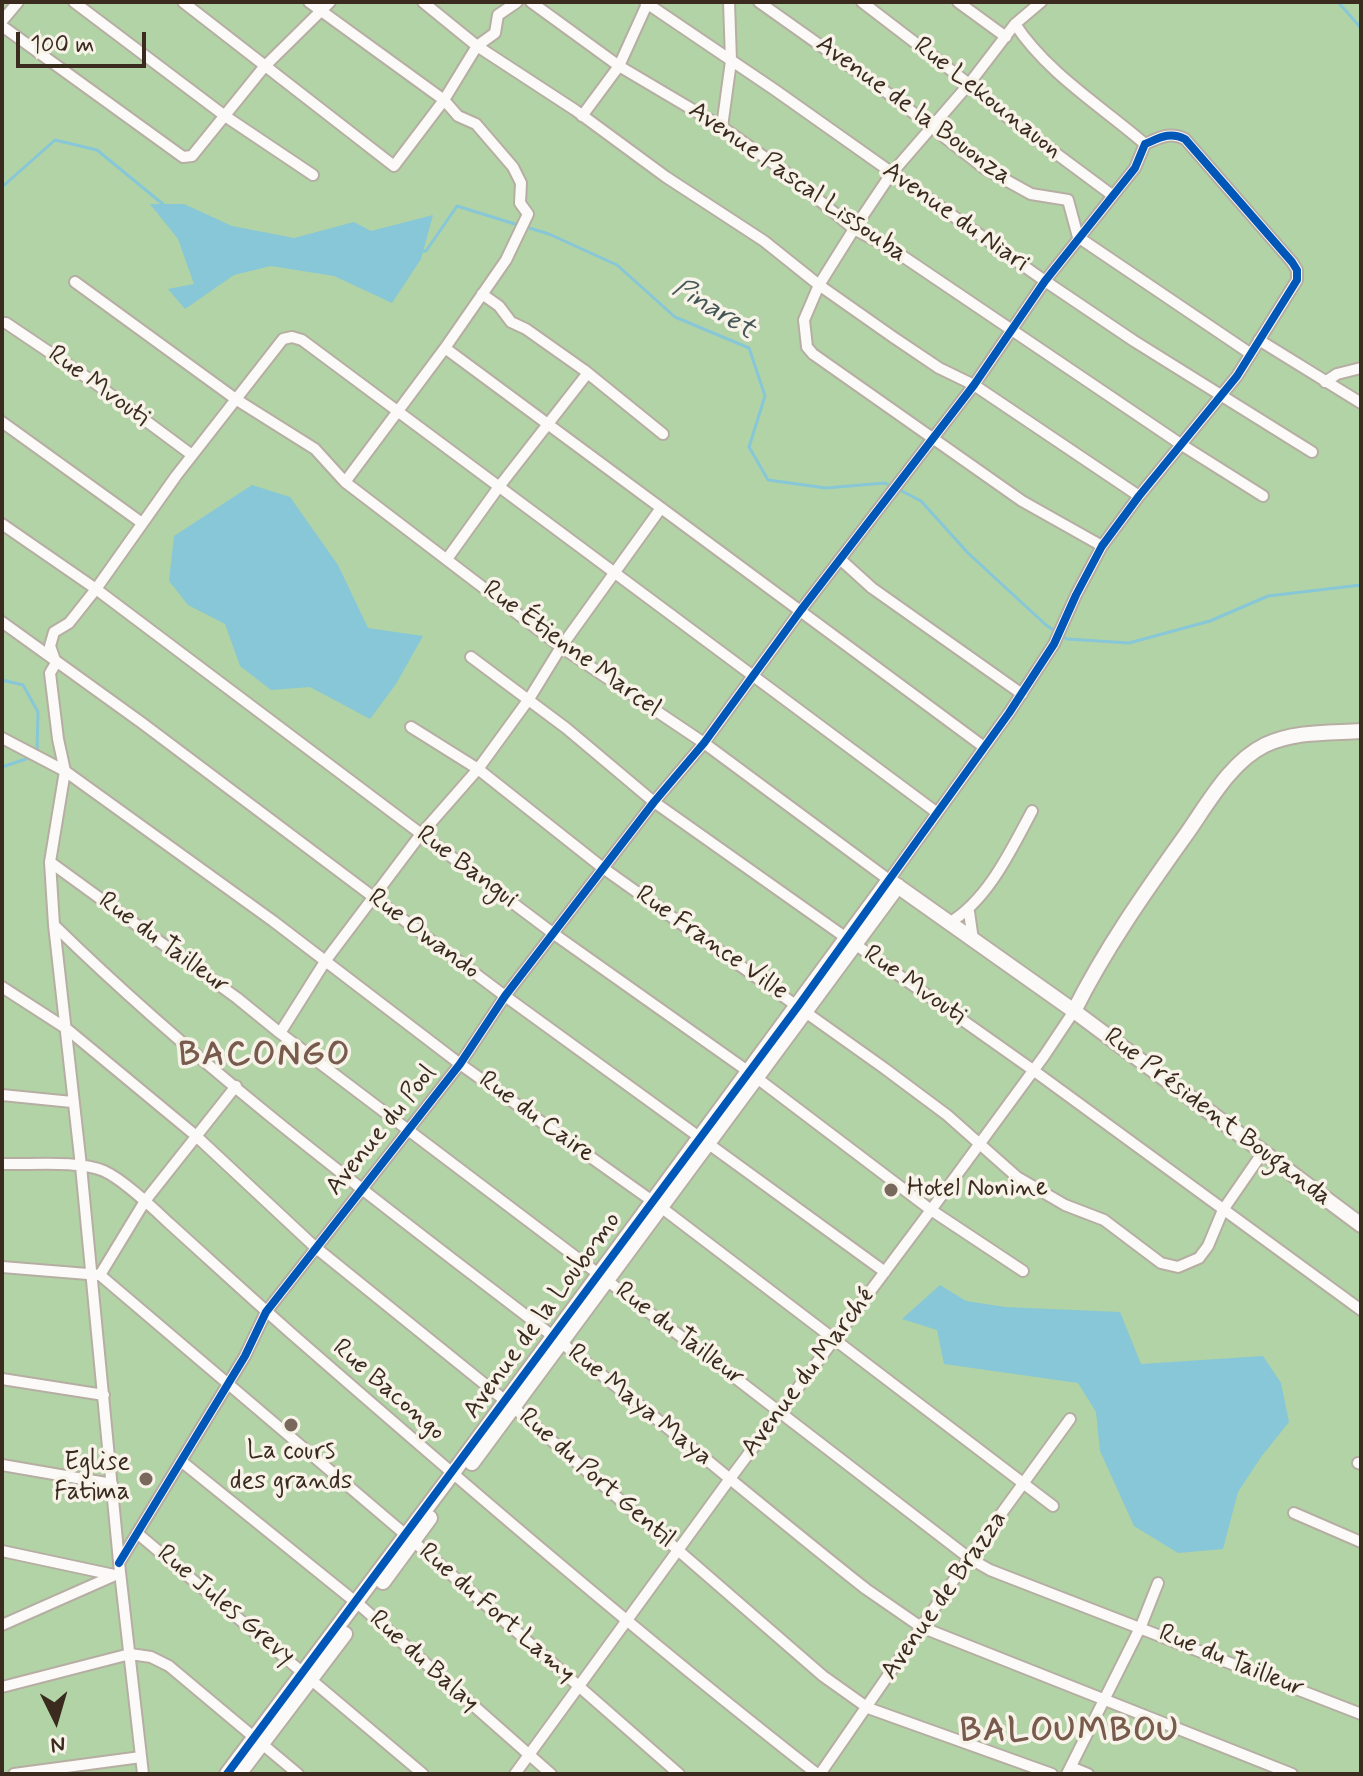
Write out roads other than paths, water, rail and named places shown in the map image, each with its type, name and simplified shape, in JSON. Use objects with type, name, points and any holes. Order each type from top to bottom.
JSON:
[{"type":"street","points":[[18,2],[2,24],[183,157],[192,156],[264,67],[330,2]]},
{"type":"street","points":[[74,2],[225,116],[313,175]]},
{"type":"street","points":[[183,2],[394,166],[444,100],[477,46],[495,33],[498,15],[517,2]]},
{"type":"street","points":[[309,2],[444,100],[458,116],[476,124],[513,167],[521,183],[520,203],[528,214],[519,236],[482,294],[345,482]]},
{"type":"street","points":[[423,2],[477,46],[764,241],[819,285],[939,368],[974,385],[1139,496]]},
{"type":"street","name":"Avenue Pascal Lissouba","points":[[531,2],[619,66],[722,127],[784,171],[854,229],[892,249],[1182,445],[1263,496]]},
{"type":"street","points":[[722,127],[731,61],[729,2]]},
{"type":"street","name":"Avenue de la Bouonza","points":[[759,2],[893,97],[984,168],[1031,194],[1068,200],[1078,237]]},
{"type":"street","name":"Rue Lekounauon","points":[[862,2],[1007,117],[1112,195]]},
{"type":"street","points":[[958,2],[1006,37]]},
{"type":"street","points":[[1041,2],[1015,24],[969,84],[891,174],[819,285],[804,320],[807,347],[1022,501],[1102,546]]},
{"type":"street","points":[[582,116],[619,66],[647,3]]},
{"type":"street","name":"Avenue du Niari","points":[[647,3],[1045,281],[1312,452]]},
{"type":"street","points":[[893,883],[899,863],[1022,694],[1054,644],[1102,546],[1222,396],[1297,280],[1297,270],[1185,139],[1168,135],[1145,144],[1051,67],[1015,24]]},
{"type":"street","name":"Avenue du Pool","points":[[117,1570],[227,1381],[245,1356],[266,1312],[460,1064],[505,996],[654,802],[704,743],[801,610],[974,385],[1045,281],[1135,168],[1145,144]]},
{"type":"street","points":[[1078,237],[1251,354]]},
{"type":"street","name":"Rue Étienne Marcel","points":[[75,282],[237,400],[315,449],[345,482],[561,647],[704,743],[893,883],[1074,1011]]},
{"type":"street","points":[[482,294],[499,306],[511,322],[526,329],[663,434]]},
{"type":"street","name":"Rue Mvouti","points":[[2,323],[95,383],[192,455]]},
{"type":"street","points":[[143,1774],[117,1570],[95,1274],[72,1102],[67,1029],[54,925],[50,862],[65,771],[50,673],[56,663],[50,646],[54,632],[69,623],[96,589],[192,455],[283,339],[292,337],[302,340],[936,812]]},
{"type":"street","points":[[1259,340],[1361,403]]},
{"type":"street","points":[[445,348],[984,747]]},
{"type":"street","points":[[1325,382],[1337,374],[1361,368]]},
{"type":"street","points":[[447,559],[587,374]]},
{"type":"street","points":[[2,422],[45,450],[142,523]]},
{"type":"street","points":[[280,1033],[326,960],[421,834],[478,769],[661,508]]},
{"type":"street","name":"Rue Bangui","points":[[2,524],[96,589],[554,934],[753,1075],[931,1210],[1023,1271]]},
{"type":"street","points":[[840,559],[872,588],[1022,694]]},
{"type":"street","name":"Rue Owando","points":[[2,622],[142,723],[505,996],[885,1272]]},
{"type":"street","name":"Rue Mvouti","points":[[471,657],[529,699],[654,802],[1033,1070],[1361,1310]]},
{"type":"street","name":"Rue France Ville","points":[[411,727],[478,769],[603,868],[803,1008],[947,1115],[1017,1177],[1065,1205],[1104,1220],[1169,1267],[1178,1267],[1199,1258],[1208,1246],[1223,1210]]},
{"type":"street","points":[[1074,1011],[1102,957],[1205,808],[1244,759],[1267,744],[1289,737],[1361,731]]},
{"type":"street","name":"Rue du Caire","points":[[2,738],[65,771],[326,960],[460,1064],[657,1204],[1053,1506]]},
{"type":"street","points":[[949,923],[969,912],[1032,811]]},
{"type":"street","name":"Rue du Tailleur","points":[[50,862],[237,998],[969,1558],[990,1570],[1141,1626],[1361,1714]]},
{"type":"street","name":"Avenue de la Loubomo","points":[[227,1774],[259,1740],[360,1606],[893,883]]},
{"type":"street","points":[[969,912],[973,940]]},
{"type":"street","name":"Rue Maya Maya","points":[[54,925],[101,970],[360,1189],[557,1340],[866,1589],[921,1627],[1292,1774]]},
{"type":"street","name":"Rue du Port Gentil","points":[[2,987],[67,1029],[195,1135],[315,1247],[509,1404],[823,1676],[868,1708],[1052,1774]]},
{"type":"street","name":"Avenue du Marché","points":[[515,1774],[1074,1011]]},
{"type":"street","name":"Rue Président Bouganda","points":[[1074,1011],[1361,1225]]},
{"type":"street","points":[[95,1274],[145,1201],[236,1086]]},
{"type":"street","points":[[2,1095],[72,1102]]},
{"type":"street","points":[[1223,1210],[1263,1152]]},
{"type":"street","points":[[2,1164],[81,1166]]},
{"type":"street","name":"Rue Bacongo","points":[[81,1166],[104,1171],[145,1201],[266,1312],[456,1477],[747,1720],[818,1774]]},
{"type":"street","points":[[2,1267],[95,1274]]},
{"type":"street","name":"Rue du Fort Lamy","points":[[95,1274],[227,1381],[679,1774]]},
{"type":"street","points":[[2,1379],[104,1395]]},
{"type":"street","name":"Avenue de Brazza","points":[[818,1774],[868,1708],[969,1558],[1070,1419]]},
{"type":"street","name":"Rue du Balay","points":[[181,1461],[360,1606],[551,1774]]},
{"type":"street","points":[[2,1465],[112,1484]]},
{"type":"street","points":[[1294,1513],[1361,1542]]},
{"type":"street","name":"Rue Jules Grevy","points":[[137,1533],[423,1774]]},
{"type":"street","points":[[2,1551],[117,1570]]},
{"type":"street","points":[[2,1625],[117,1570]]},
{"type":"street","points":[[1088,1774],[1069,1770],[1141,1626],[1158,1583]]},
{"type":"street","points":[[2,1687],[130,1654],[151,1657],[169,1666],[298,1774]]},
{"type":"street","name":"Avenue de la Loubomo","points":[[244,1772],[259,1740]]},
{"type":"street","points":[[14,1774],[141,1757]]},
{"type":"water","points":[[150,204],[184,204],[232,226],[294,238],[354,222],[371,231],[433,215],[421,259],[392,303],[334,276],[271,266],[234,275],[185,309],[168,289],[194,284],[178,239]]},
{"type":"water","points":[[252,485],[290,497],[338,565],[368,628],[423,636],[396,684],[370,719],[310,687],[271,690],[240,666],[225,624],[188,605],[169,581],[174,536]]},
{"type":"water","points":[[940,1285],[966,1301],[1005,1307],[1120,1312],[1141,1364],[1263,1356],[1281,1383],[1289,1422],[1238,1492],[1223,1549],[1178,1553],[1134,1526],[1100,1451],[1096,1412],[1078,1383],[944,1364],[937,1330],[902,1319]]},
{"type":"waterway","points":[[1338,2],[1361,28]]},
{"type":"waterway","name":"Pinaret","points":[[2,187],[55,140],[97,150],[164,205]]},
{"type":"waterway","name":"Pinaret","points":[[421,251],[426,251],[457,206],[518,225]]},
{"type":"waterway","name":"Pinaret","points":[[526,227],[549,234],[617,265],[675,317],[749,348],[765,396],[749,447],[768,480],[826,488],[885,483],[891,486]]},
{"type":"waterway","name":"Pinaret","points":[[898,489],[921,501],[968,553],[1046,625],[1067,639],[1129,643],[1210,621],[1268,596],[1361,585]]},
{"type":"waterway","name":"Pinaret","points":[[2,680],[23,685],[38,712],[37,751]]},
{"type":"waterway","name":"Pinaret","points":[[2,767],[32,757]]},
{"type":"place","name":"Hotel Nonine","points":[[891,1190]]},
{"type":"place","name":"La cours des grands","points":[[291,1425]]},
{"type":"place","name":"Eglise Fatima","points":[[146,1479]]},
{"type":"district","name":"BACONGO","points":[[265,1057]]},
{"type":"district","name":"BALOUMBOU","points":[[1070,1733]]}]
